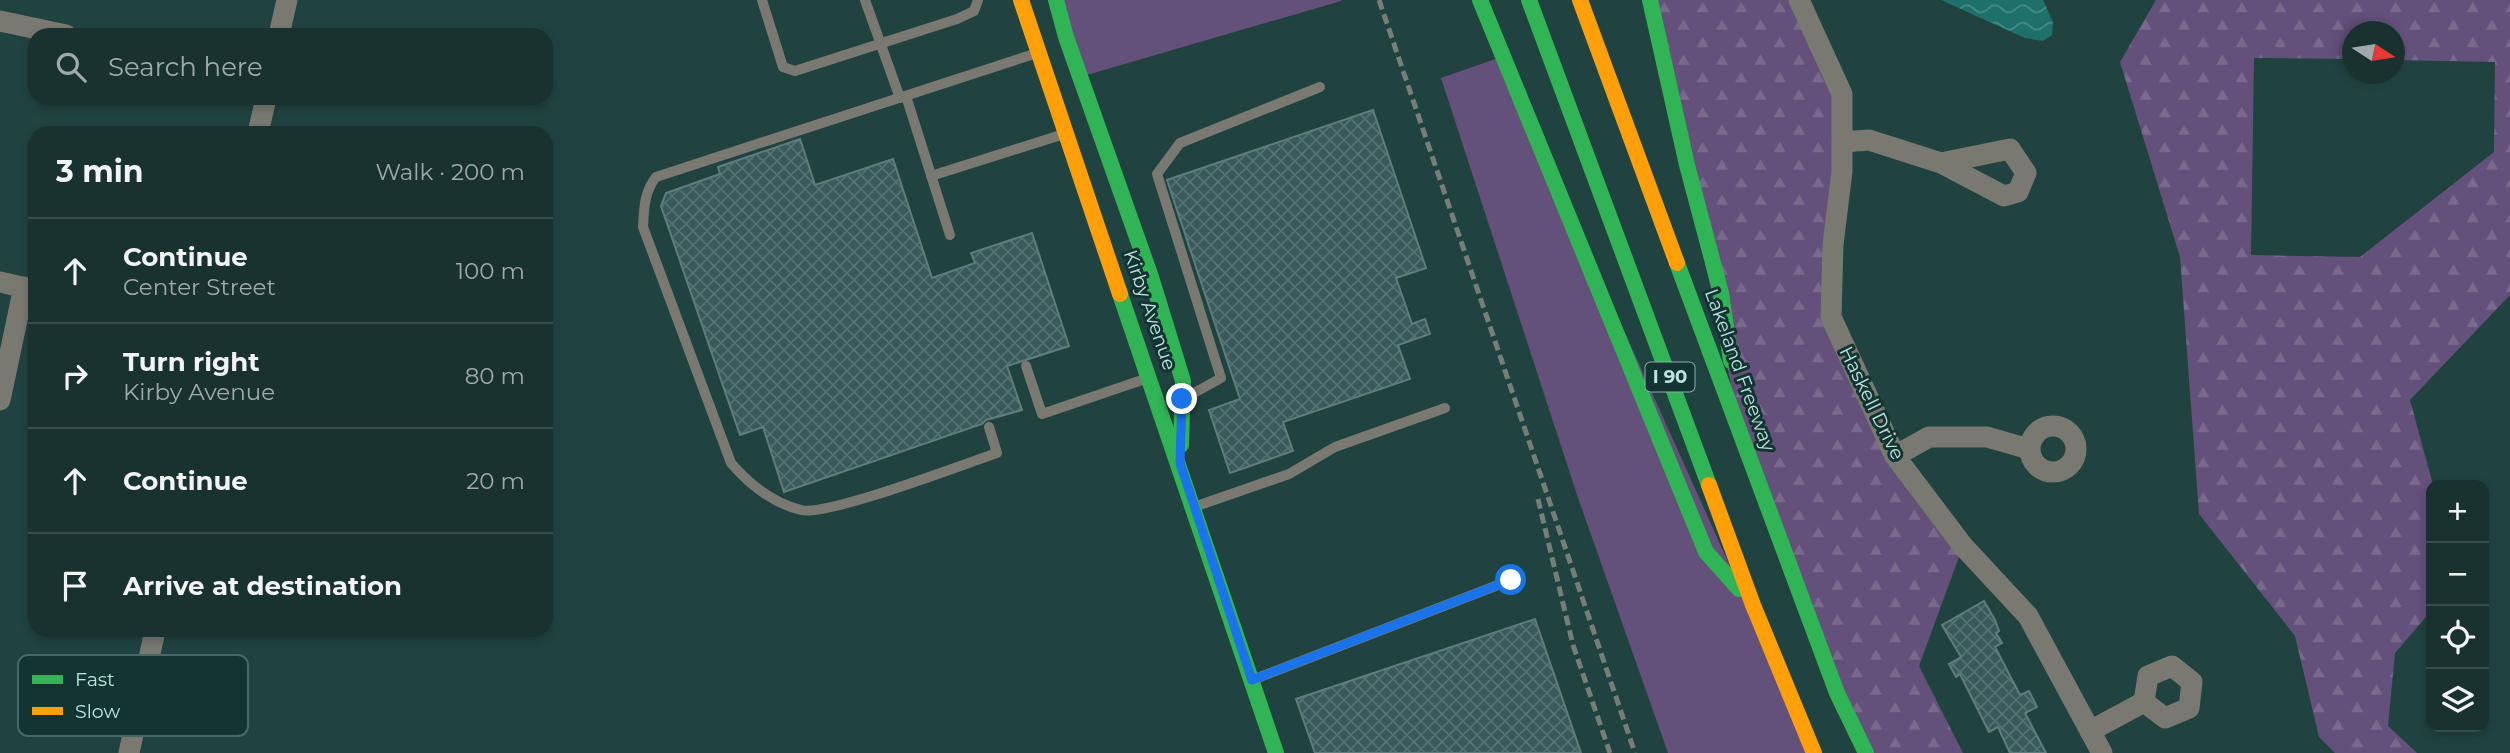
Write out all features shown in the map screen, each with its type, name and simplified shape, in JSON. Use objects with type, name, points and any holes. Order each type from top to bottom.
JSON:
[{"type":"main road","name":"Kirby Avenue","points":[[1021,0],[1151,377],[1276,753]]},
{"type":"main road","points":[[1056,0],[1066,37],[1151,277],[1183,381],[1180,463]]},
{"type":"main road","points":[[1480,0],[1631,376],[1706,552],[1753,605]]},
{"type":"main road","name":"I 90","points":[[1529,0],[1753,605],[1814,753]]},
{"type":"main road","name":"Lakeland Freeway","points":[[1580,0],[1837,693],[1866,753]]},
{"type":"main road","points":[[1650,0],[1686,165],[1721,293],[1741,432]]},
{"type":"street","points":[[281,28],[287,0]]},
{"type":"street","name":"Haskell Drive","points":[[1799,0],[1842,94],[1842,142],[1831,317],[1895,456],[1963,546],[2028,616],[2102,753]]},
{"type":"street","points":[[0,21],[33,28]]},
{"type":"street","points":[[260,126],[264,105]]},
{"type":"street","points":[[1842,142],[1869,140],[1941,163]]},
{"type":"street","points":[[0,282],[28,288]]},
{"type":"street","points":[[0,400],[28,292]]},
{"type":"street","points":[[1895,456],[1929,437],[1987,437],[2029,449]]},
{"type":"street","points":[[150,655],[154,637]]},
{"type":"street","points":[[2090,732],[2144,702]]},
{"type":"lane","points":[[762,0],[783,67],[789,71],[966,15],[974,11],[978,0]]},
{"type":"lane","points":[[865,0],[932,176],[950,235]]},
{"type":"lane","points":[[989,427],[997,453],[887,491],[816,511],[803,511],[769,497],[748,482],[730,463],[643,227],[649,186],[656,177],[1039,52]]},
{"type":"lane","points":[[1182,399],[1221,378],[1157,174],[1180,143],[1320,87]]},
{"type":"lane","points":[[932,176],[1067,134]]},
{"type":"lane","points":[[1026,366],[1042,414],[1151,377]]},
{"type":"lane","points":[[1194,507],[1289,474],[1335,447],[1445,408]]},
{"type":"lane","points":[[1252,680],[1511,580]]},
{"type":"green space","points":[[1056,0],[1341,0],[1341,1],[1080,77]]},
{"type":"green space","points":[[1650,0],[1799,0],[1842,94],[1831,317],[1885,439],[1963,546],[1919,666],[1963,753],[1866,753],[1741,432]]},
{"type":"green space","points":[[2156,0],[2510,0],[2510,295],[2410,400],[2432,480],[2426,480],[2426,617],[2395,653],[2388,726],[2417,753],[2335,753],[2319,737],[2295,636],[2199,514],[2180,257],[2120,62]],"holes":[[[2342,21],[2405,21],[2405,60],[2495,62],[2494,152],[2360,257],[2251,255],[2254,58],[2342,59]]]},
{"type":"green space","points":[[1501,57],[1814,753],[1668,753],[1577,495],[1441,78]]},
{"type":"water","points":[[1941,0],[2043,0],[2053,22],[2052,35],[2043,41],[2025,38]]},
{"type":"building","points":[[1373,110],[1426,268],[1396,278],[1412,324],[1425,319],[1430,334],[1398,345],[1410,379],[1283,422],[1293,451],[1230,473],[1209,410],[1240,399],[1167,180]]},
{"type":"building","points":[[800,139],[815,185],[893,159],[932,278],[975,263],[971,253],[1032,233],[1069,346],[1007,366],[1022,410],[986,420],[982,424],[784,492],[763,427],[740,435],[661,206],[666,193],[720,174],[718,167]]},
{"type":"building","points":[[1984,601],[1995,620],[1999,631],[1996,633],[2002,643],[1995,647],[2020,695],[2029,691],[2037,707],[2025,713],[2046,753],[2010,753],[1998,727],[1989,732],[1960,674],[1956,677],[1949,664],[1961,657],[1942,625]]},
{"type":"building","points":[[1535,619],[1581,753],[1315,753],[1296,699]]},
{"type":"railway","points":[[1379,0],[1635,753]]},
{"type":"railway","points":[[1538,499],[1573,645],[1610,753]]},
{"type":"traffic: fast","points":[[1056,0],[1066,37],[1151,277],[1183,381],[1181,445]]},
{"type":"traffic: fast","points":[[1480,0],[1706,552],[1739,589]]},
{"type":"traffic: fast","points":[[1529,0],[1709,485]]},
{"type":"traffic: fast","points":[[1650,0],[1687,165],[1721,293],[1731,361]]},
{"type":"traffic: fast","points":[[1677,263],[1837,693],[1866,753]]},
{"type":"traffic: fast","points":[[1120,294],[1276,753]]},
{"type":"traffic: slow","points":[[1021,0],[1120,294]]},
{"type":"traffic: slow","points":[[1580,0],[1677,263]]},
{"type":"traffic: slow","points":[[1709,485],[1753,605],[1814,753]]},
{"type":"route","points":[[1182,399],[1180,463],[1252,680],[1511,580]]}]
